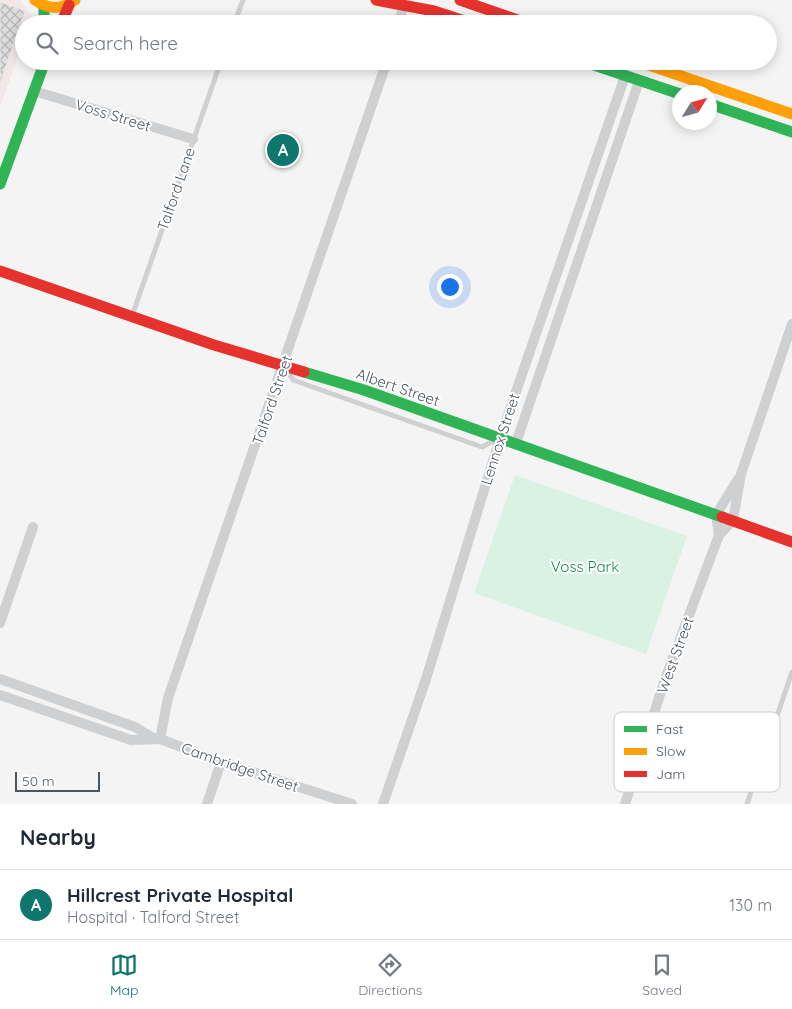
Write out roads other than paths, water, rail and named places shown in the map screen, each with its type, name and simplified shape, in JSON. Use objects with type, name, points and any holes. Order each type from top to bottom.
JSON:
[{"type":"street","points":[[376,0],[446,15]]},
{"type":"street","points":[[424,0],[434,11]]},
{"type":"street","points":[[460,0],[503,15]]},
{"type":"street","points":[[40,3],[52,9],[72,2]]},
{"type":"street","points":[[65,15],[72,2]]},
{"type":"street","points":[[401,15],[404,5]]},
{"type":"street","points":[[35,70],[36,87]]},
{"type":"street","points":[[0,184],[42,70]]},
{"type":"street","name":"Talford Street","points":[[158,739],[168,698],[384,70]]},
{"type":"street","points":[[608,70],[672,91]]},
{"type":"street","points":[[663,70],[792,114]]},
{"type":"street","name":"Lennox Street","points":[[383,804],[426,679],[500,438],[625,76]]},
{"type":"street","name":"Lennox Street","points":[[516,444],[639,81]]},
{"type":"street","name":"Voss Street","points":[[36,87],[192,139]]},
{"type":"street","points":[[717,106],[792,132]]},
{"type":"street","name":"Albert Street","points":[[0,272],[214,345],[284,365],[500,438],[789,540]]},
{"type":"street","points":[[733,520],[741,474],[792,324]]},
{"type":"street","points":[[716,515],[741,474]]},
{"type":"street","name":"West Street","points":[[716,515],[719,535]]},
{"type":"street","name":"West Street","points":[[654,712],[719,535],[733,520]]},
{"type":"street","points":[[0,623],[33,527]]},
{"type":"street","name":"Cambridge Street","points":[[0,679],[135,727],[158,739],[221,762],[352,804]]},
{"type":"street","name":"Cambridge Street","points":[[0,695],[131,740],[158,739]]},
{"type":"street","points":[[207,804],[221,762]]},
{"type":"street","name":"West Street","points":[[625,804],[629,792]]},
{"type":"lane","points":[[237,15],[243,0]]},
{"type":"lane","name":"Talford Lane","points":[[132,317],[192,139],[218,70]]},
{"type":"lane","points":[[778,712],[792,672]]},
{"type":"lane","points":[[747,804],[751,792]]},
{"type":"place","name":"Hillcrest Private Hospital","points":[[283,150]]},
{"type":"park label","name":"Voss Park","points":[[585,566]]}]
